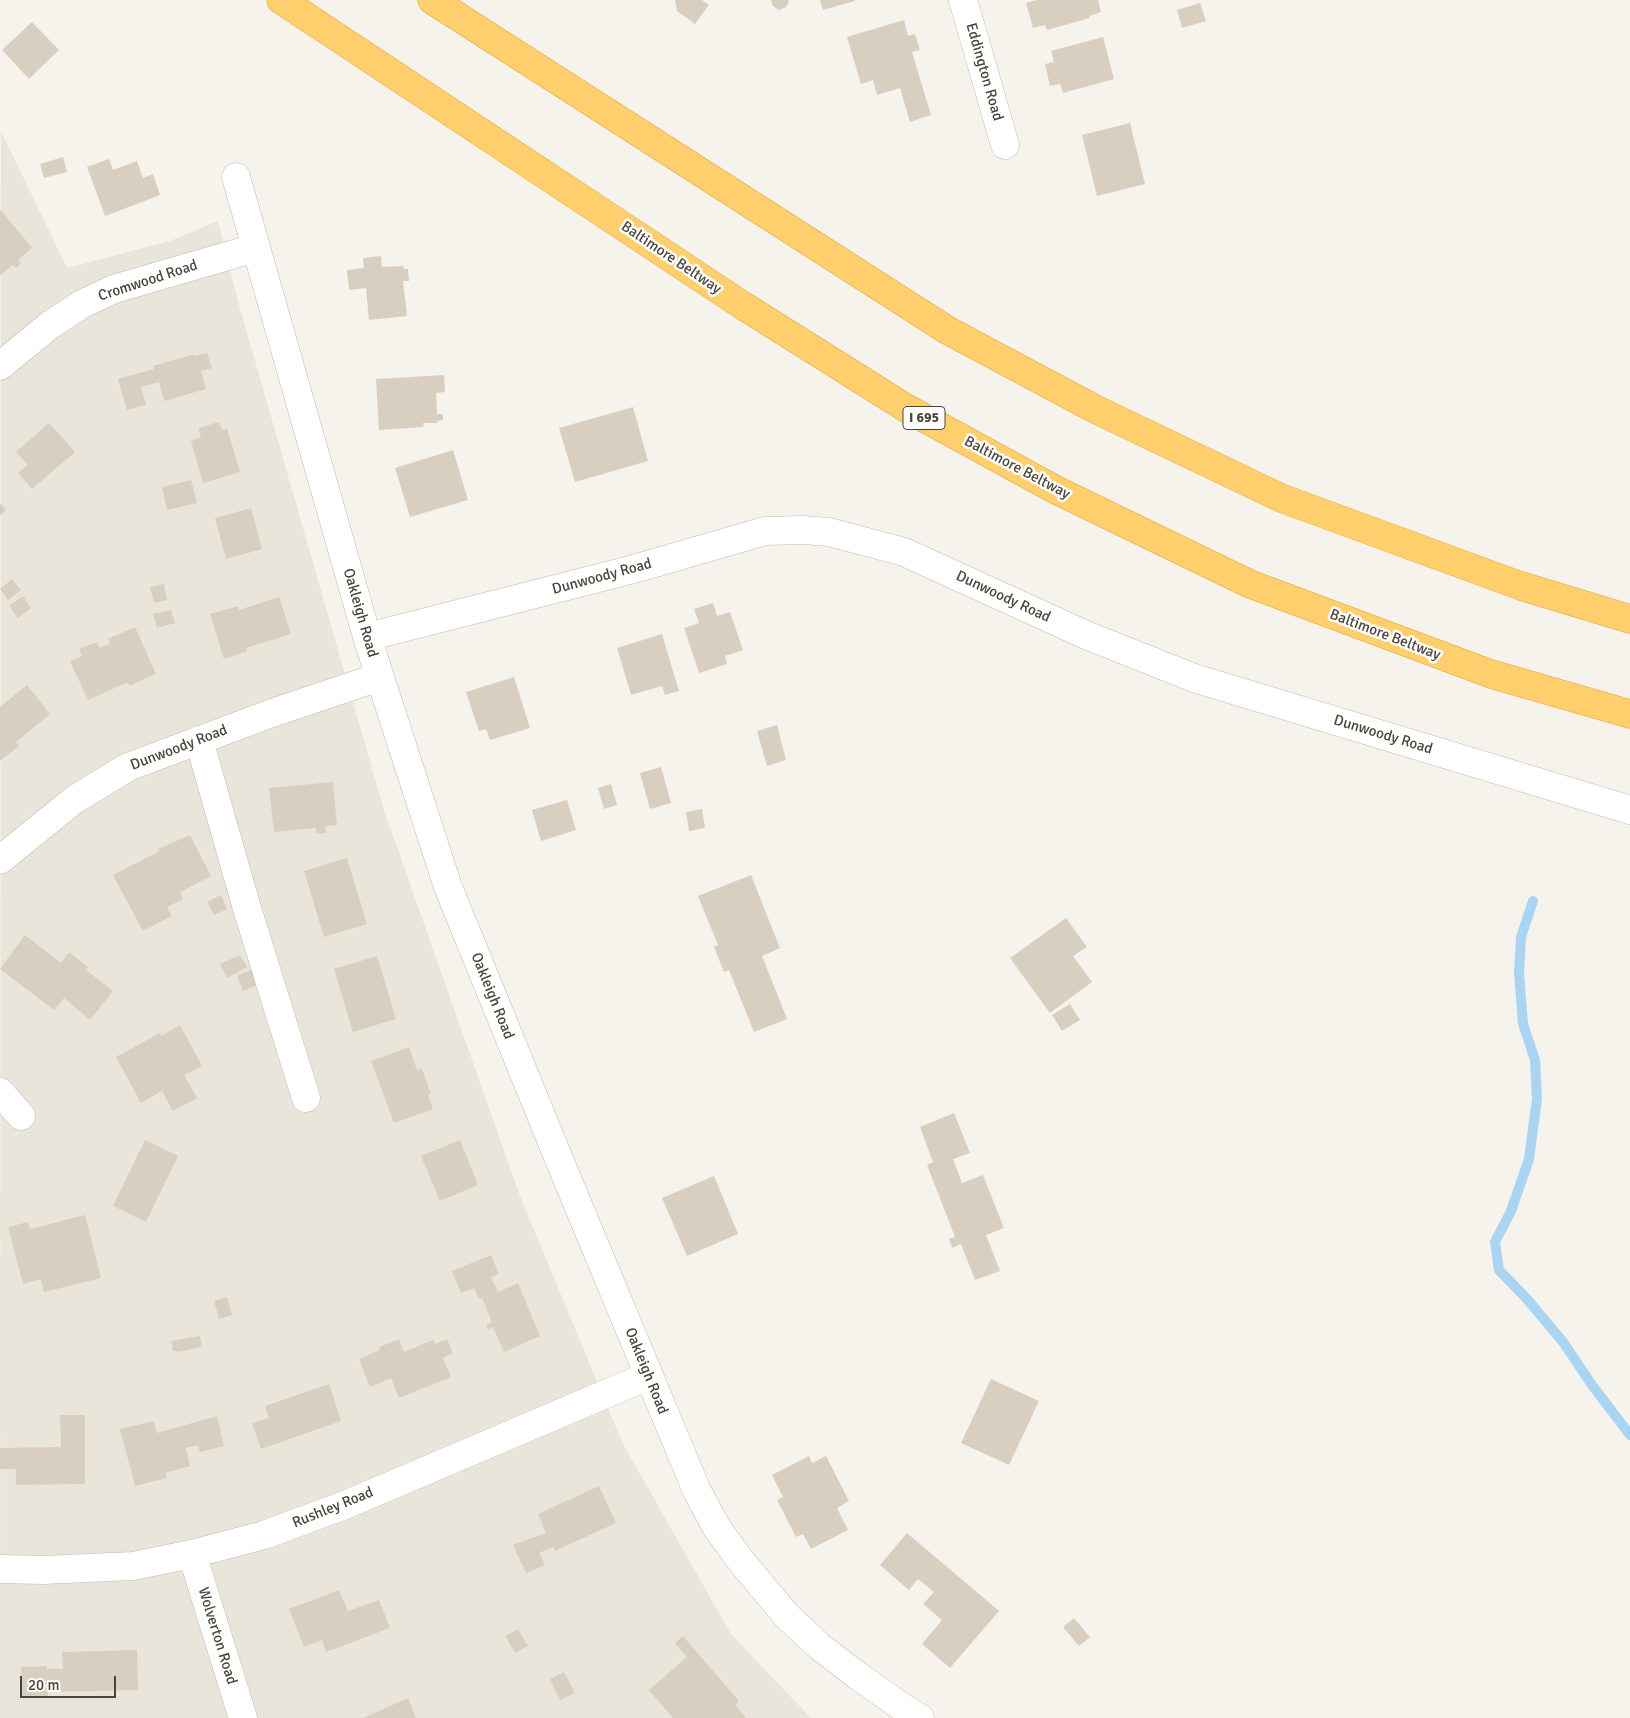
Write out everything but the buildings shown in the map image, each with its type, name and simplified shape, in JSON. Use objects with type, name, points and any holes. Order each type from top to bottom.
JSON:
[{"type":"highway","name":"Baltimore Beltway","points":[[281,0],[742,305],[906,408],[1056,490],[1250,584],[1491,674],[1630,714]]},
{"type":"highway","points":[[432,0],[947,330],[1094,409],[1281,498],[1521,586],[1630,620]]},
{"type":"street","name":"Eddington Road","points":[[963,0],[1006,145]]},
{"type":"street","name":"Oakleigh Road","points":[[236,177],[367,637],[448,887],[697,1491],[717,1528],[746,1567],[786,1614],[819,1646],[866,1682],[920,1718]]},
{"type":"street","name":"Cromwood Road","points":[[0,366],[50,325],[82,304],[114,289],[255,248]]},
{"type":"street","name":"Dunwoody Road","points":[[367,637],[634,569],[765,531],[803,530],[829,532],[904,552],[1086,635],[1194,678],[1630,810]]},
{"type":"street","name":"Dunwoody Road","points":[[0,860],[74,800],[128,767],[272,712],[379,677]]},
{"type":"street","points":[[199,740],[246,905],[306,1098]]},
{"type":"street","points":[[0,1092],[20,1116]]},
{"type":"street","name":"Rushley Road","points":[[0,1569],[43,1570],[133,1566],[192,1554],[264,1535],[345,1504],[648,1376]]},
{"type":"street","name":"Wolverton Road","points":[[192,1554],[242,1718]]},
{"type":"shaded area","points":[[1,131],[67,268],[170,241],[218,221],[239,305],[384,810],[520,1196],[623,1444],[731,1634],[811,1718],[0,1718]]},
{"type":"waterway","points":[[1533,901],[1521,937],[1519,973],[1523,1024],[1535,1060],[1537,1099],[1529,1159],[1511,1211],[1495,1242],[1499,1270],[1527,1299],[1563,1342],[1592,1385],[1630,1435]]}]
